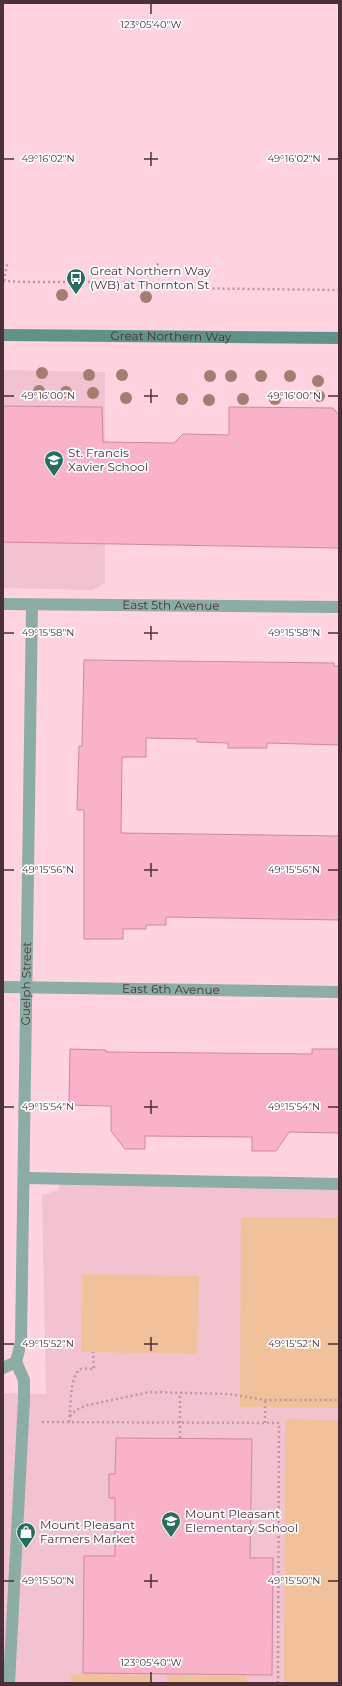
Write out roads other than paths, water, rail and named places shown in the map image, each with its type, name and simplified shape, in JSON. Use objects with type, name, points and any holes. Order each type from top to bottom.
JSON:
[{"type":"main road","name":"Great Northern Way","points":[[3,335],[339,338]]},
{"type":"street","name":"East 5th Avenue","points":[[3,604],[339,607]]},
{"type":"street","name":"Guelph Street","points":[[16,1362],[21,1342],[32,605]]},
{"type":"street","name":"East 6th Avenue","points":[[3,987],[339,992]]},
{"type":"street","points":[[24,1178],[339,1184]]},
{"type":"street","points":[[3,1368],[16,1362],[24,1380],[24,1422],[10,1683]]},
{"type":"place","name":"Great Northern Way (WB) at Thornton St","points":[[76,295]]},
{"type":"place","name":"St. Francis Xavier School","points":[[54,477]]},
{"type":"place","name":"Mount Pleasant Elementary School","points":[[171,1538]]},
{"type":"place","name":"Mount Pleasant Farmers Market","points":[[26,1549]]}]
